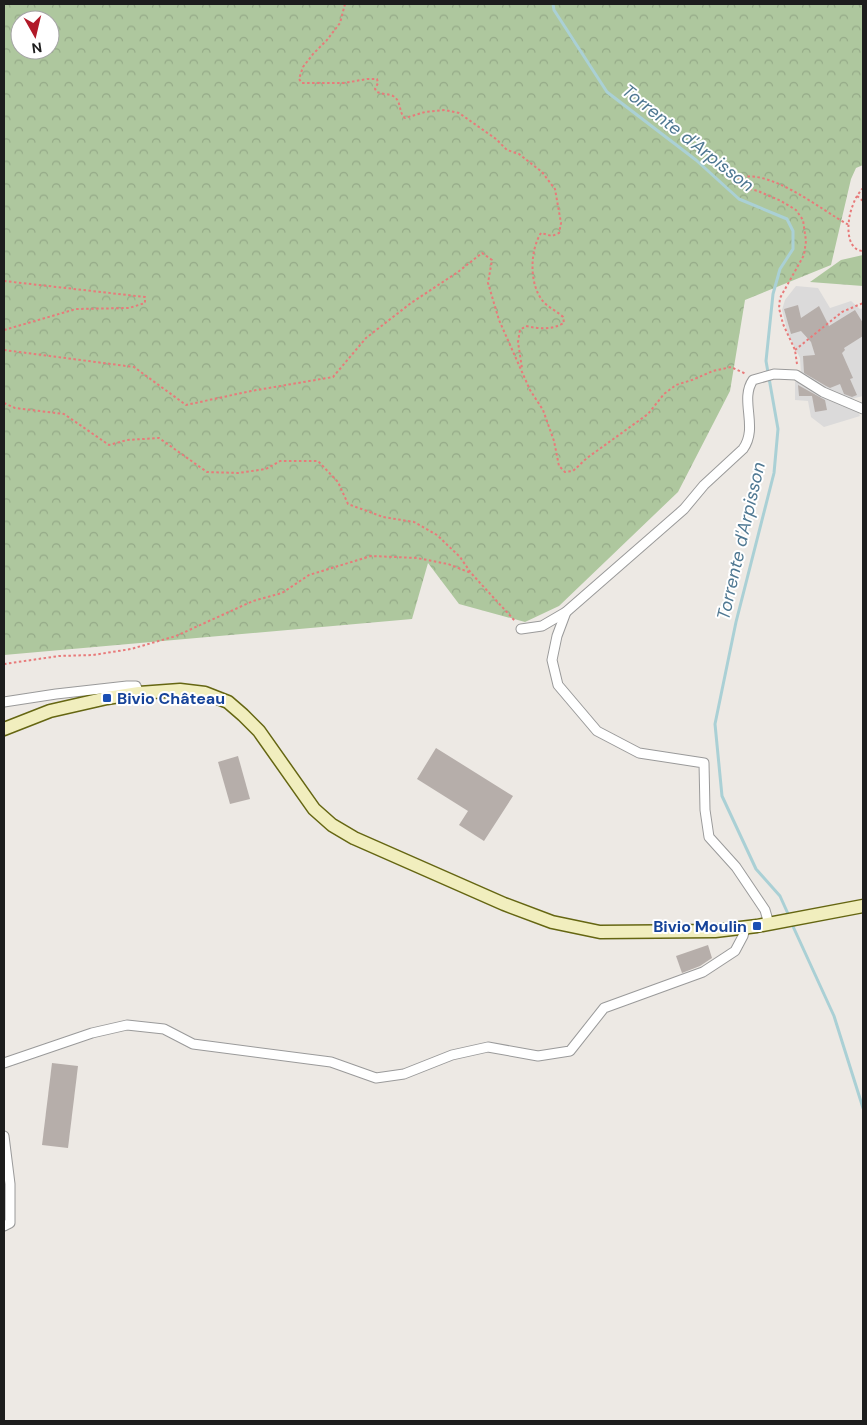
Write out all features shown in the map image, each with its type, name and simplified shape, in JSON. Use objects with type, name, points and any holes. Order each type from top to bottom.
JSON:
[{"type":"main road","points":[[4,729],[50,711],[140,693],[180,690],[205,693],[228,702],[259,731],[314,808],[332,825],[354,838],[512,907],[552,922],[600,932],[716,931],[744,928],[863,906]]},
{"type":"street","points":[[522,629],[542,626],[566,612],[684,510],[704,485],[742,449],[748,442],[750,425],[748,392],[757,379],[774,374],[796,375],[823,392],[863,409]]},
{"type":"street","points":[[566,612],[557,636],[552,660],[558,685],[597,731],[639,753],[704,762],[705,810],[709,837],[736,867],[773,923]]},
{"type":"street","points":[[4,702],[127,686],[136,686],[140,693]]},
{"type":"street","points":[[4,1063],[92,1033],[127,1025],[164,1029],[194,1044],[332,1062],[376,1078],[404,1074],[452,1055],[488,1048],[538,1056],[570,1051],[604,1008],[703,972],[735,951],[744,928]]},
{"type":"street","points":[[4,1136],[10,1184],[10,1223],[4,1226]]},
{"type":"path","points":[[345,4],[340,22],[303,68],[299,79],[302,83],[344,83],[376,79],[378,83],[375,88],[377,92],[392,96],[397,100],[402,115],[405,118],[425,112],[445,110],[459,113],[496,139],[507,150],[519,154],[542,172],[556,189],[561,223],[559,233],[552,236],[541,233],[539,236],[534,258],[534,283],[541,300],[563,316],[564,323],[552,328],[543,329],[526,326],[520,330],[518,342],[522,371]]},
{"type":"path","points":[[796,375],[798,368],[795,350],[778,308],[780,298],[804,255],[806,241],[803,220],[796,210],[781,201],[758,191],[745,188],[734,180],[740,176],[758,177],[775,183],[816,204],[833,217],[849,225]]},
{"type":"path","points":[[863,188],[852,206],[849,219],[852,246],[856,250],[863,251]]},
{"type":"path","points":[[857,196],[863,201]]},
{"type":"path","points":[[4,350],[134,367],[186,405],[251,391],[333,377],[366,338],[411,303],[458,272],[482,253],[492,260],[488,283],[500,320],[530,390],[543,410],[554,441],[559,466],[565,472],[573,471],[586,458],[648,414],[664,394],[676,385],[713,371],[731,367],[757,379]]},
{"type":"path","points":[[4,281],[145,297],[145,303],[128,308],[76,309],[4,330]]},
{"type":"path","points":[[795,350],[842,312],[863,303]]},
{"type":"path","points":[[4,403],[15,408],[64,414],[109,444],[127,440],[159,438],[207,472],[238,473],[266,469],[280,461],[318,461],[338,482],[348,504],[383,518],[414,522],[437,535],[460,557],[471,573],[522,629]]},
{"type":"path","points":[[4,664],[59,656],[93,655],[140,646],[176,636],[253,601],[282,593],[309,575],[371,556],[417,558],[448,564],[471,573]]},
{"type":"shaded area","points":[[796,286],[818,288],[830,308],[851,301],[860,309],[863,308],[863,396],[847,400],[824,391],[801,374],[800,358],[788,334],[782,310],[785,300]]},
{"type":"shaded area","points":[[801,381],[858,411],[860,416],[824,427],[811,417],[808,401],[795,400],[795,382]]},
{"type":"green space","points":[[4,4],[863,4],[863,165],[856,168],[851,179],[831,265],[745,300],[730,391],[678,492],[559,606],[525,622],[459,604],[428,563],[412,619],[4,655]]},
{"type":"green space","points":[[863,255],[863,286],[810,282],[841,260]]},
{"type":"building","points":[[798,305],[801,318],[819,306],[829,326],[855,310],[863,323],[863,336],[844,348],[845,350],[842,353],[853,378],[850,379],[857,395],[852,397],[844,394],[840,384],[830,388],[804,373],[803,356],[815,355],[811,342],[801,331],[791,334],[784,309]]},
{"type":"building","points":[[798,385],[825,400],[827,410],[815,412],[812,396],[799,396]]},
{"type":"building","points":[[436,748],[513,796],[484,841],[459,825],[468,811],[417,779]]},
{"type":"building","points":[[238,756],[250,799],[230,804],[218,762]]},
{"type":"building","points":[[708,945],[712,958],[700,966],[682,973],[676,956]]},
{"type":"building","points":[[52,1063],[78,1066],[68,1148],[42,1145]]},
{"type":"waterway","name":"Torrente d'Arpisson","points":[[553,4],[554,10],[607,92],[696,160],[739,199],[787,219],[793,231],[793,249],[780,269],[773,294],[766,361],[778,429],[774,473],[736,622],[715,724],[722,796],[756,869],[780,896],[789,916]]},
{"type":"waterway","name":"Torrente d'Arpisson","points":[[791,922],[834,1016],[863,1108]]},
{"type":"place","name":"Bivio Château","points":[[107,698]]},
{"type":"place","name":"Bivio Moulin","points":[[757,926]]}]
